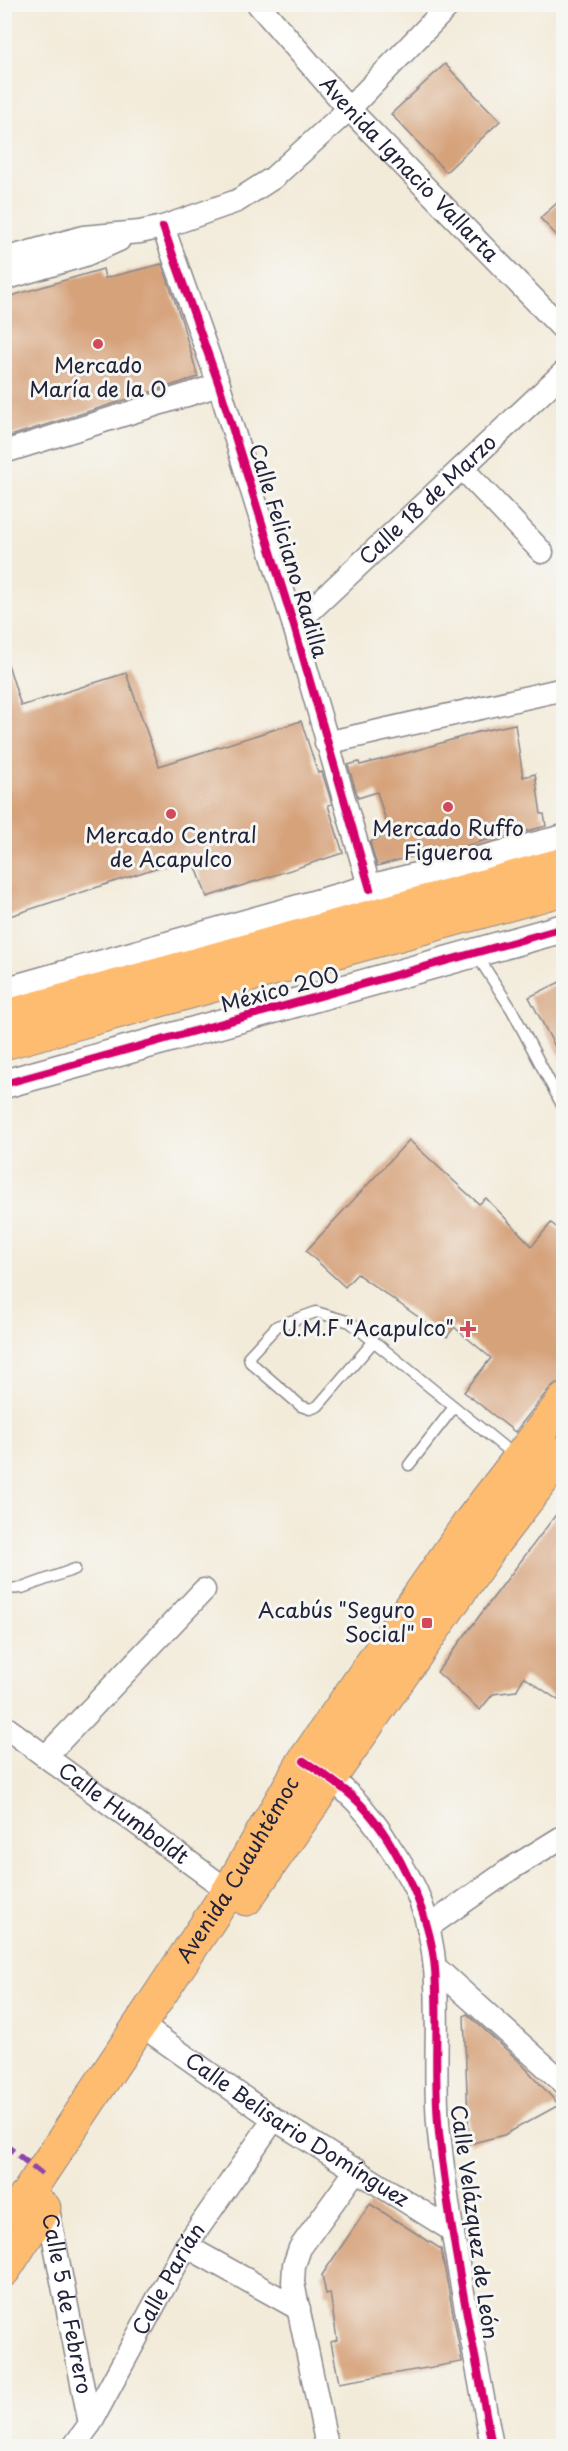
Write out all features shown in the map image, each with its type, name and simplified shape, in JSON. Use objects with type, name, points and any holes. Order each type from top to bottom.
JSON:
[{"type":"main road","points":[[4,1017],[564,864]]},
{"type":"main road","name":"México 200","points":[[4,1043],[564,889]]},
{"type":"main road","name":"Avenida Cuauhtémoc","points":[[4,2270],[38,2198],[236,1897],[470,1522],[564,1400]]},
{"type":"main road","name":"Avenida Cuauhtémoc","points":[[317,1770],[564,1452]]},
{"type":"main road","name":"Avenida Cuauhtémoc","points":[[4,2229],[38,2198]]},
{"type":"street","name":"Avenida Ignacio Vallarta","points":[[258,4],[349,109],[564,330]]},
{"type":"street","points":[[4,259],[83,237],[140,232],[163,227],[237,201],[273,178],[349,109],[450,4]]},
{"type":"street","name":"Calle Feliciano Radilla","points":[[163,227],[219,385],[294,626],[370,889]]},
{"type":"street","points":[[4,279],[85,255],[140,232]]},
{"type":"street","name":"Calle 18 de Marzo","points":[[294,626],[564,372]]},
{"type":"street","points":[[4,452],[219,385]]},
{"type":"street","points":[[462,468],[542,552]]},
{"type":"street","points":[[326,743],[564,689]]},
{"type":"street","points":[[4,993],[370,889],[564,839]]},
{"type":"street","name":"México 200","points":[[4,1084],[564,928]]},
{"type":"street","points":[[46,1756],[204,1590]]},
{"type":"street","name":"Calle Humboldt","points":[[4,1726],[236,1897]]},
{"type":"street","name":"Calle Velázquez de León","points":[[317,1770],[354,1797],[379,1827],[419,1898],[428,1927],[435,1967],[438,2131],[453,2231],[492,2446]]},
{"type":"street","points":[[428,1927],[509,1870],[564,1836]]},
{"type":"street","points":[[435,1967],[564,2083]]},
{"type":"street","name":"Calle Belisario Domínguez","points":[[148,2030],[274,2119],[453,2231]]},
{"type":"street","name":"Calle Parián","points":[[74,2446],[90,2424],[186,2246],[274,2119]]},
{"type":"street","points":[[327,2446],[293,2283],[294,2265],[300,2248],[357,2169]]},
{"type":"street","name":"Calle 5 de Febrero","points":[[38,2198],[90,2424]]},
{"type":"street","points":[[186,2246],[299,2309]]},
{"type":"lane","points":[[476,954],[512,1010],[564,1109]]},
{"type":"lane","points":[[374,1341],[318,1406],[310,1409],[302,1406],[250,1362],[249,1356],[277,1326],[316,1312],[350,1322],[374,1341],[518,1459]]},
{"type":"lane","points":[[409,1465],[454,1407]]},
{"type":"lane","points":[[4,1589],[22,1588],[75,1569]]},
{"type":"building","points":[[445,64],[500,121],[446,172],[391,114]]},
{"type":"building","points":[[564,197],[564,243],[540,218]]},
{"type":"building","name":"Mercado María de la O","points":[[162,264],[198,377],[4,438],[4,298],[103,269],[105,278]]},
{"type":"building","name":"Mercado Central de Acapulco","points":[[4,664],[8,664],[21,706],[126,673],[159,766],[301,721],[318,773],[322,772],[332,804],[328,805],[343,853],[207,897],[192,856],[4,918]]},
{"type":"building","name":"Mercado Ruffo Figueroa","points":[[515,724],[523,777],[535,774],[541,814],[544,814],[546,826],[505,837],[504,835],[438,854],[437,852],[415,858],[414,856],[377,866],[370,842],[390,834],[377,792],[358,798],[348,765],[359,762],[360,765]]},
{"type":"building","points":[[564,980],[564,1064],[529,997]]},
{"type":"building","name":"U.M.F \"Acapulco\"","points":[[409,1140],[479,1204],[486,1198],[532,1246],[551,1223],[564,1233],[564,1382],[556,1383],[549,1389],[515,1432],[464,1392],[491,1358],[454,1327],[447,1337],[357,1274],[345,1287],[306,1251]]},
{"type":"building","points":[[564,1504],[564,1704],[524,1677],[516,1691],[493,1694],[480,1710],[437,1672]]},
{"type":"building","points":[[467,2014],[520,2062],[559,2105],[504,2135],[469,2144],[464,2016]]},
{"type":"building","points":[[370,2204],[441,2249],[462,2362],[339,2383],[331,2342],[337,2340],[330,2293],[326,2294],[322,2275]]},
{"type":"marked path","points":[[4,2144],[42,2174]]},
{"type":"cycle path","points":[[163,227],[219,385],[294,626],[370,889]]},
{"type":"cycle path","points":[[4,1084],[564,928]]},
{"type":"cycle path","points":[[304,1761],[352,1796],[382,1830],[407,1875],[426,1924],[435,1969],[437,2113],[449,2212],[492,2446]]},
{"type":"place","name":"Mercado María de la O","points":[[98,344]]},
{"type":"place","name":"Mercado Ruffo Figueroa","points":[[448,807]]},
{"type":"place","name":"Mercado Central de Acapulco","points":[[171,814]]},
{"type":"place","name":"U.M.F \"Acapulco\"","points":[[468,1329]]},
{"type":"place","name":"Acabús \"Seguro Social\"","points":[[427,1623]]}]
